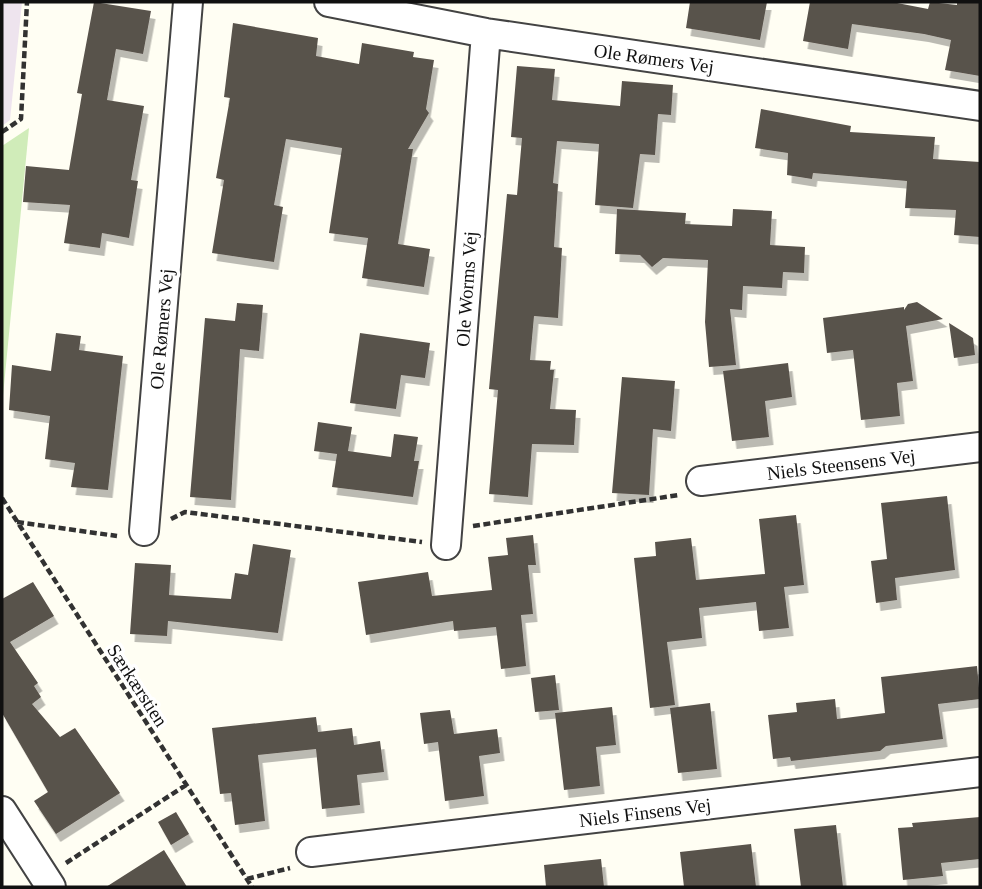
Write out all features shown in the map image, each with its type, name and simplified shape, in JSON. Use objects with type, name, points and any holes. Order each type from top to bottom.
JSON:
[{"type":"street","name":"Ole Rømers Vej","points":[[144,531],[188,2]]},
{"type":"street","name":"Ole Rømers Vej","points":[[329,2],[486,33],[980,106]]},
{"type":"street","name":"Ole Worms Vej","points":[[446,545],[486,33]]},
{"type":"street","name":"Niels Steensens Vej","points":[[701,481],[980,447]]},
{"type":"street","name":"Niels Finsens Vej","points":[[311,852],[980,772]]},
{"type":"street","points":[[2,811],[41,884]]},
{"type":"path","points":[[2,132],[21,119],[27,2]]},
{"type":"path","points":[[17,522],[124,537],[185,512],[446,545],[474,526],[678,495],[701,481]]},
{"type":"path","name":"Særkærstien","points":[[2,498],[252,887]]},
{"type":"path","points":[[41,884],[186,785]]},
{"type":"path","points":[[247,879],[292,867],[311,852]]},
{"type":"shaded area","points":[[2,2],[22,2],[10,120],[2,126]]},
{"type":"green space","points":[[29,128],[2,406],[2,146]]},
{"type":"building","points":[[94,2],[151,11],[143,54],[116,49],[107,100],[144,106],[131,180],[138,181],[129,238],[102,233],[100,248],[64,243],[70,205],[23,202],[26,166],[69,170],[82,94],[77,93]]},
{"type":"building","points":[[690,2],[767,2],[760,40],[686,28]]},
{"type":"building","points":[[810,2],[892,2],[928,9],[930,2],[957,5],[957,2],[980,2],[980,76],[945,70],[951,40],[924,34],[852,24],[848,49],[803,41]]},
{"type":"building","points":[[233,23],[318,38],[316,56],[359,64],[362,43],[414,52],[413,57],[434,60],[426,109],[429,113],[408,149],[413,149],[398,244],[430,249],[424,287],[362,278],[368,238],[329,233],[342,148],[286,139],[274,205],[283,207],[274,262],[212,253],[224,180],[216,178],[230,98],[224,97]]},
{"type":"building","points":[[517,66],[555,69],[552,100],[620,106],[622,81],[673,85],[671,115],[658,114],[655,155],[640,154],[633,208],[595,205],[599,144],[557,141],[553,183],[558,184],[554,247],[562,248],[558,318],[534,316],[530,360],[551,361],[550,370],[554,370],[550,409],[576,410],[574,445],[532,444],[528,497],[489,494],[498,390],[489,389],[507,194],[517,195],[522,138],[511,137]]},
{"type":"building","points":[[761,109],[851,126],[850,132],[935,137],[933,159],[980,162],[980,237],[954,235],[956,210],[905,208],[907,181],[813,173],[812,179],[787,175],[788,153],[755,148]]},
{"type":"building","points":[[617,209],[686,213],[685,224],[732,226],[733,209],[772,211],[770,245],[805,247],[804,273],[783,272],[782,288],[743,286],[742,310],[730,309],[736,365],[709,367],[705,322],[708,260],[663,258],[652,267],[640,255],[615,254]]},
{"type":"building","points":[[917,302],[943,319],[906,326],[913,381],[897,383],[900,416],[861,420],[853,350],[827,353],[823,318],[904,307],[904,310],[908,304]]},
{"type":"building","points":[[237,303],[263,305],[259,351],[240,349],[231,500],[190,497],[205,318],[235,321]]},
{"type":"building","points":[[949,323],[973,338],[975,355],[954,358]]},
{"type":"building","points":[[56,333],[81,336],[79,350],[123,356],[108,490],[71,487],[75,463],[45,459],[50,416],[9,410],[12,365],[51,371]]},
{"type":"building","points":[[360,333],[430,343],[425,378],[401,375],[396,409],[350,403]]},
{"type":"building","points":[[788,363],[792,397],[765,401],[769,437],[732,441],[723,371]]},
{"type":"building","points":[[622,377],[675,381],[671,431],[653,429],[649,495],[612,493]]},
{"type":"building","points":[[318,422],[352,427],[348,451],[391,457],[394,434],[418,437],[414,461],[419,461],[413,497],[332,487],[337,454],[314,451]]},
{"type":"building","points":[[947,496],[955,570],[895,578],[897,600],[876,603],[871,561],[887,559],[881,503]]},
{"type":"building","points":[[796,515],[804,585],[784,587],[789,628],[759,631],[756,602],[699,608],[702,638],[667,642],[675,705],[650,708],[634,558],[656,556],[655,542],[691,538],[696,580],[765,574],[759,519]]},
{"type":"building","points":[[533,535],[536,565],[528,565],[533,614],[521,615],[526,666],[501,669],[496,627],[454,631],[453,621],[366,635],[358,582],[428,572],[432,596],[492,590],[488,557],[508,555],[506,538]]},
{"type":"building","points":[[253,544],[291,550],[278,633],[168,621],[167,636],[130,634],[135,563],[171,565],[169,595],[231,599],[235,573],[248,575]]},
{"type":"building","points":[[33,582],[54,616],[10,642],[38,683],[34,686],[41,697],[32,704],[60,737],[75,728],[120,793],[56,834],[34,801],[48,792],[2,713],[2,599]]},
{"type":"building","points":[[977,666],[980,699],[938,704],[943,739],[886,746],[880,751],[791,761],[790,757],[773,759],[768,715],[797,712],[796,703],[835,699],[837,719],[885,713],[881,677]]},
{"type":"building","points":[[555,675],[559,710],[535,712],[531,678]]},
{"type":"building","points":[[710,703],[717,769],[678,773],[670,708]]},
{"type":"building","points":[[612,707],[616,745],[596,747],[600,786],[564,790],[555,713]]},
{"type":"building","points":[[450,710],[454,734],[497,729],[500,753],[479,756],[484,796],[445,801],[438,742],[424,744],[420,713]]},
{"type":"building","points":[[316,717],[318,732],[352,728],[354,745],[380,741],[384,772],[357,775],[360,805],[322,809],[316,749],[258,755],[265,821],[235,825],[231,793],[220,794],[212,728]]},
{"type":"building","points":[[176,812],[189,834],[171,845],[158,822]]},
{"type":"building","points":[[980,817],[980,859],[941,863],[943,876],[903,880],[898,828],[913,827],[912,823]]},
{"type":"building","points":[[836,825],[843,887],[801,887],[794,829]]},
{"type":"building","points":[[751,844],[756,887],[684,887],[680,852]]},
{"type":"building","points":[[164,850],[187,887],[106,887]]},
{"type":"building","points":[[601,859],[604,887],[546,887],[544,865]]}]
